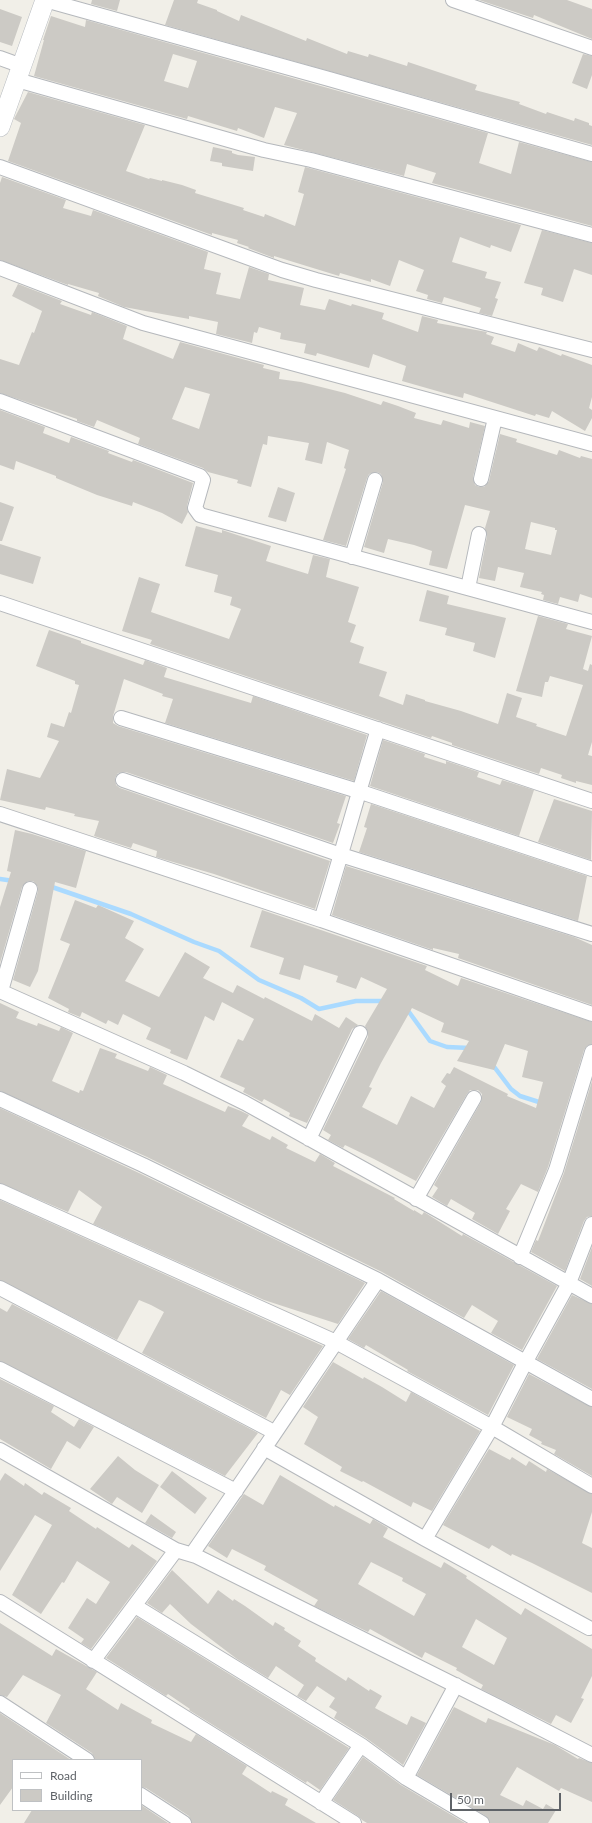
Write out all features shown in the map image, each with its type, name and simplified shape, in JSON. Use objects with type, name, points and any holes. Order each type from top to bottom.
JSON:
[{"type":"street","points":[[0,126],[45,0],[322,76],[592,154]]},
{"type":"street","points":[[453,0],[592,48]]},
{"type":"street","points":[[0,58],[20,73],[264,150],[311,160],[592,235]]},
{"type":"street","points":[[0,167],[309,278],[592,350]]},
{"type":"street","points":[[0,268],[143,323],[592,444]]},
{"type":"street","points":[[0,401],[200,476],[203,480],[195,508],[200,515],[592,622]]},
{"type":"street","points":[[481,479],[495,418]]},
{"type":"street","points":[[352,557],[375,480]]},
{"type":"street","points":[[468,588],[479,534]]},
{"type":"street","points":[[0,603],[592,801]]},
{"type":"street","points":[[121,718],[358,791],[592,869]]},
{"type":"street","points":[[321,920],[341,855],[358,791],[378,729]]},
{"type":"street","points":[[123,780],[341,855],[592,934]]},
{"type":"street","points":[[0,814],[321,920],[592,1014]]},
{"type":"street","points":[[30,889],[0,991],[184,1073],[245,1103],[592,1296]]},
{"type":"street","points":[[309,1139],[360,1033]]},
{"type":"street","points":[[520,1257],[556,1170],[592,1052]]},
{"type":"street","points":[[416,1199],[474,1098]]},
{"type":"street","points":[[0,1099],[150,1169],[378,1280],[592,1399]]},
{"type":"street","points":[[0,1191],[336,1342],[492,1427],[592,1486]]},
{"type":"street","points":[[425,1539],[492,1427],[525,1363],[569,1284],[592,1224]]},
{"type":"street","points":[[192,1554],[378,1280]]},
{"type":"street","points":[[0,1288],[274,1432]]},
{"type":"street","points":[[0,1369],[236,1491]]},
{"type":"street","points":[[264,1448],[425,1539],[589,1628]]},
{"type":"street","points":[[0,1450],[176,1550],[192,1554],[456,1685],[592,1755]]},
{"type":"street","points":[[93,1661],[136,1606],[176,1550]]},
{"type":"street","points":[[0,1602],[354,1823]]},
{"type":"street","points":[[136,1606],[361,1745],[406,1778],[482,1823]]},
{"type":"street","points":[[406,1778],[456,1685]]},
{"type":"street","points":[[0,1703],[85,1759]]},
{"type":"street","points":[[321,1803],[361,1745]]},
{"type":"street","points":[[142,1796],[184,1823]]},
{"type":"building","points":[[92,0],[120,0],[117,11],[91,4]]},
{"type":"building","points":[[174,0],[198,0],[197,3],[217,10],[239,21],[241,15],[306,41],[307,38],[347,54],[348,51],[368,57],[369,54],[407,66],[408,62],[477,85],[475,90],[520,102],[519,104],[546,114],[547,112],[574,121],[575,118],[589,123],[589,125],[592,126],[592,145],[165,25]]},
{"type":"building","points":[[479,0],[567,0],[592,9],[592,39],[534,15],[533,18]]},
{"type":"building","points":[[0,9],[22,17],[12,46],[0,42]]},
{"type":"building","points":[[51,16],[85,27],[86,20],[488,133],[479,163],[511,174],[519,142],[592,162],[592,226],[432,183],[436,173],[407,164],[404,176],[284,145],[297,113],[275,107],[264,138],[238,128],[237,131],[188,116],[187,119],[34,76]],"holes":[[[173,54],[197,61],[188,88],[164,81]]]},
{"type":"building","points":[[583,54],[592,56],[592,75],[587,89],[572,83]]},
{"type":"building","points":[[28,92],[145,125],[126,171],[149,179],[162,180],[182,185],[196,190],[195,193],[244,208],[243,210],[264,217],[265,214],[295,226],[304,194],[298,192],[305,167],[521,225],[511,252],[491,245],[490,248],[460,237],[452,262],[487,272],[485,278],[501,282],[495,298],[498,299],[492,316],[479,313],[481,308],[444,297],[442,303],[427,299],[428,295],[416,291],[424,270],[399,260],[390,286],[371,279],[371,282],[340,273],[339,276],[274,256],[274,258],[237,243],[238,240],[212,233],[212,235],[8,161],[21,123],[14,119]]},
{"type":"building","points":[[213,147],[232,151],[232,153],[238,155],[255,157],[253,171],[222,166],[222,163],[210,161]]},
{"type":"building","points":[[2,177],[66,200],[63,208],[91,216],[93,210],[208,252],[204,269],[221,273],[216,294],[240,299],[249,267],[269,274],[268,280],[304,288],[300,305],[325,310],[329,299],[351,306],[352,304],[384,313],[382,319],[418,332],[422,316],[438,320],[437,323],[487,332],[486,334],[494,337],[491,344],[515,352],[518,343],[537,351],[539,347],[561,356],[562,354],[592,365],[592,397],[589,408],[592,410],[592,418],[585,431],[552,411],[549,418],[536,414],[535,416],[464,393],[463,398],[444,393],[402,381],[406,366],[373,354],[369,368],[317,353],[316,356],[304,353],[306,344],[280,339],[281,333],[259,327],[257,333],[254,332],[252,343],[216,334],[218,322],[189,316],[189,319],[124,307],[98,296],[99,293],[68,285],[0,260],[0,183]]},
{"type":"building","points":[[542,230],[592,243],[592,275],[574,269],[563,302],[541,295],[543,288],[524,283]]},
{"type":"building","points":[[18,284],[62,301],[60,304],[91,315],[92,312],[127,326],[123,339],[173,359],[180,342],[264,365],[263,368],[280,372],[279,379],[301,382],[345,393],[381,405],[383,401],[416,413],[414,418],[441,425],[443,420],[469,428],[470,422],[485,426],[473,477],[475,485],[479,487],[484,487],[489,481],[500,434],[517,439],[516,442],[557,455],[559,450],[580,458],[581,456],[592,459],[592,598],[580,594],[578,602],[560,597],[558,604],[543,600],[544,595],[541,594],[542,592],[520,587],[524,573],[498,567],[495,581],[479,578],[487,536],[485,528],[490,511],[465,505],[447,569],[429,565],[432,551],[414,545],[388,539],[384,553],[364,547],[383,482],[381,474],[377,472],[369,474],[367,478],[346,546],[323,540],[346,469],[344,468],[349,450],[327,442],[322,464],[305,460],[309,443],[268,436],[267,445],[263,444],[251,487],[237,483],[238,480],[208,472],[203,468],[138,444],[140,438],[97,420],[94,427],[77,421],[77,419],[0,393],[0,359],[19,365],[32,332],[34,333],[42,311],[12,296]],"holes":[[[185,387],[210,394],[199,429],[172,419]],[[531,522],[555,528],[555,530],[557,530],[551,555],[525,549]]]},
{"type":"building","points":[[0,410],[45,427],[43,433],[69,443],[71,437],[109,451],[108,453],[132,462],[133,460],[193,483],[187,506],[188,512],[182,524],[162,513],[133,502],[132,506],[97,495],[56,478],[56,476],[16,461],[14,470],[0,465]]},
{"type":"building","points":[[278,487],[295,493],[286,522],[268,517]]},
{"type":"building","points":[[0,502],[14,507],[2,541],[0,541]]},
{"type":"building","points":[[196,526],[222,533],[222,530],[271,546],[266,561],[308,574],[313,555],[330,559],[326,577],[359,587],[348,622],[356,625],[350,642],[364,647],[359,663],[387,672],[379,696],[403,705],[406,694],[498,724],[507,693],[522,698],[516,717],[537,724],[536,726],[566,736],[583,685],[550,676],[548,682],[545,682],[542,697],[516,691],[538,616],[568,624],[566,629],[592,636],[583,669],[588,671],[590,664],[592,665],[592,742],[588,755],[592,756],[592,785],[576,781],[576,783],[561,778],[562,775],[541,768],[539,774],[452,745],[452,743],[432,736],[431,738],[150,644],[152,640],[122,631],[139,577],[160,584],[151,612],[229,639],[241,609],[230,605],[232,597],[214,592],[218,575],[185,566]]},
{"type":"building","points":[[0,544],[41,557],[33,584],[0,574]]},
{"type":"building","points":[[427,590],[449,596],[447,604],[506,618],[495,658],[473,651],[475,643],[445,635],[447,628],[419,621]]},
{"type":"building","points":[[49,630],[143,665],[145,660],[167,668],[164,677],[251,703],[253,696],[367,735],[354,781],[165,723],[173,699],[162,696],[163,694],[124,679],[113,716],[113,723],[118,726],[346,796],[337,823],[340,824],[333,843],[126,772],[118,773],[115,778],[116,785],[120,788],[330,861],[315,909],[214,874],[156,857],[157,851],[133,843],[131,848],[94,836],[99,821],[74,816],[75,814],[46,807],[45,810],[0,800],[7,769],[40,778],[59,741],[47,737],[51,723],[64,727],[69,712],[71,713],[79,685],[75,684],[75,681],[36,666]]},
{"type":"building","points":[[383,740],[425,754],[424,757],[446,764],[446,761],[479,772],[477,777],[500,785],[502,780],[534,790],[519,836],[370,786]]},
{"type":"building","points":[[554,799],[592,811],[591,860],[538,842]]},
{"type":"building","points":[[371,804],[587,876],[578,921],[359,852],[367,828],[364,827]]},
{"type":"building","points":[[15,830],[86,851],[76,888],[55,882],[38,971],[30,987],[13,980],[38,891],[38,887],[33,881],[28,881],[22,887],[0,963],[0,907],[11,872],[7,871]]},
{"type":"building","points":[[346,866],[574,937],[592,945],[592,1005],[458,958],[459,954],[433,948],[433,950],[332,915]]},
{"type":"building","points":[[75,900],[96,908],[98,905],[134,921],[125,938],[144,949],[125,981],[159,997],[185,952],[210,967],[203,978],[233,993],[237,985],[264,999],[265,997],[312,1021],[315,1014],[339,1028],[346,1017],[358,1025],[352,1029],[307,1123],[289,1116],[290,1113],[264,1099],[262,1102],[243,1092],[245,1088],[220,1077],[238,1039],[243,1041],[254,1019],[222,1002],[214,1021],[205,1016],[187,1060],[170,1053],[171,1050],[146,1039],[151,1028],[123,1014],[118,1025],[108,1020],[106,1024],[82,1012],[80,1017],[68,1012],[69,1009],[48,998],[70,944],[60,940]]},
{"type":"building","points":[[262,910],[427,966],[425,970],[458,986],[461,978],[592,1022],[592,1044],[587,1046],[584,1050],[548,1167],[538,1192],[521,1184],[506,1209],[510,1211],[498,1234],[472,1219],[475,1213],[451,1199],[447,1206],[432,1197],[438,1188],[434,1185],[481,1102],[482,1094],[478,1090],[470,1090],[416,1181],[345,1145],[343,1148],[328,1140],[331,1135],[323,1130],[368,1037],[368,1032],[365,1026],[387,989],[361,977],[356,989],[336,982],[338,976],[304,965],[300,980],[279,974],[284,958],[250,947]],"holes":[[[412,1008],[444,1023],[441,1032],[469,1041],[457,1061],[494,1070],[505,1044],[528,1051],[522,1077],[543,1082],[536,1108],[507,1096],[508,1094],[454,1067],[450,1074],[447,1073],[441,1082],[446,1086],[434,1108],[411,1096],[397,1125],[362,1107],[372,1088],[369,1087],[381,1063]]]},
{"type":"building","points":[[0,1003],[19,1012],[16,1018],[37,1026],[38,1023],[59,1031],[61,1027],[73,1033],[52,1081],[79,1093],[80,1090],[83,1091],[100,1048],[117,1054],[115,1058],[148,1071],[150,1067],[167,1075],[163,1084],[225,1112],[228,1106],[249,1115],[242,1126],[270,1140],[272,1136],[288,1145],[286,1148],[315,1162],[320,1154],[335,1163],[333,1166],[395,1198],[394,1199],[414,1211],[422,1215],[424,1212],[462,1236],[463,1234],[557,1286],[522,1350],[491,1333],[498,1321],[472,1305],[464,1318],[382,1272],[147,1157],[0,1091]]},
{"type":"building","points":[[592,1081],[592,1216],[587,1217],[584,1221],[565,1271],[531,1252],[536,1240],[538,1241],[564,1173]]},
{"type":"building","points":[[0,1108],[139,1173],[365,1283],[338,1324],[264,1300],[93,1224],[102,1207],[79,1190],[68,1212],[0,1183]]},
{"type":"building","points":[[0,1200],[323,1346],[290,1395],[281,1390],[266,1418],[142,1353],[164,1312],[151,1305],[139,1300],[117,1340],[0,1280]]},
{"type":"building","points":[[592,1247],[592,1286],[580,1279]]},
{"type":"building","points":[[381,1291],[514,1365],[488,1415],[407,1371],[408,1370],[366,1345],[364,1348],[348,1339]]},
{"type":"building","points":[[572,1295],[592,1304],[592,1389],[537,1359]]},
{"type":"building","points":[[12,1304],[258,1433],[225,1476],[0,1361],[0,1308],[7,1312]]},
{"type":"building","points":[[333,1362],[363,1379],[364,1377],[406,1402],[411,1392],[480,1431],[432,1511],[413,1502],[411,1507],[363,1481],[362,1482],[340,1471],[342,1467],[304,1444],[318,1417],[303,1407]]},
{"type":"building","points":[[529,1374],[592,1407],[592,1476],[554,1454],[556,1450],[541,1444],[542,1442],[529,1435],[532,1429],[507,1417]]},
{"type":"building","points":[[0,1379],[54,1406],[51,1412],[74,1427],[79,1419],[94,1427],[80,1449],[67,1441],[51,1469],[0,1439]]},
{"type":"building","points":[[489,1449],[510,1460],[512,1457],[526,1466],[529,1461],[546,1472],[547,1469],[592,1494],[592,1512],[582,1543],[592,1548],[592,1593],[532,1563],[512,1554],[511,1556],[492,1545],[489,1549],[443,1525]]},
{"type":"building","points":[[118,1456],[135,1470],[159,1485],[142,1513],[117,1497],[112,1504],[90,1489]]},
{"type":"building","points":[[172,1471],[207,1498],[195,1514],[160,1487]]},
{"type":"building","points":[[5,1473],[24,1486],[25,1483],[42,1495],[44,1492],[71,1508],[69,1511],[96,1529],[97,1527],[129,1548],[132,1544],[157,1561],[91,1649],[81,1643],[84,1639],[68,1628],[87,1598],[96,1604],[110,1582],[77,1561],[64,1583],[62,1582],[41,1614],[12,1595],[52,1525],[35,1515],[0,1571],[0,1481]]},
{"type":"building","points":[[280,1475],[334,1507],[335,1505],[370,1524],[373,1519],[388,1528],[383,1537],[441,1568],[444,1562],[467,1576],[466,1578],[521,1615],[525,1608],[592,1649],[592,1676],[581,1698],[584,1699],[571,1723],[556,1715],[551,1724],[481,1689],[483,1685],[456,1670],[457,1668],[425,1652],[422,1658],[370,1629],[368,1632],[314,1606],[318,1600],[264,1570],[266,1566],[232,1549],[227,1558],[208,1546],[244,1494],[263,1505]],"holes":[[[371,1562],[403,1578],[402,1581],[426,1594],[414,1616],[358,1584]],[[476,1619],[507,1638],[494,1665],[462,1647]]]},
{"type":"building","points":[[151,1514],[176,1532],[172,1538],[145,1523]]},
{"type":"building","points":[[172,1570],[208,1604],[218,1590],[233,1601],[234,1599],[245,1606],[273,1626],[275,1622],[285,1628],[284,1630],[301,1641],[298,1646],[316,1658],[315,1661],[346,1681],[348,1677],[369,1691],[370,1689],[382,1696],[375,1708],[407,1725],[411,1716],[426,1723],[403,1765],[366,1738],[334,1718],[337,1712],[329,1707],[335,1698],[317,1686],[306,1701],[297,1696],[304,1685],[276,1666],[268,1678],[237,1659],[191,1624],[170,1604],[162,1613],[147,1603]]},
{"type":"building","points":[[137,1617],[349,1748],[320,1790],[307,1781],[306,1783],[189,1710],[190,1709],[168,1694],[166,1696],[106,1658]]},
{"type":"building","points":[[0,1623],[52,1656],[56,1649],[97,1672],[86,1689],[118,1710],[121,1703],[152,1720],[151,1723],[191,1742],[196,1734],[247,1766],[242,1774],[271,1793],[272,1791],[288,1799],[285,1805],[316,1823],[192,1823],[189,1816],[146,1788],[142,1787],[142,1759],[95,1759],[92,1753],[46,1723],[61,1695],[23,1675],[7,1697],[0,1695]]},
{"type":"building","points":[[454,1707],[486,1723],[488,1718],[555,1745],[578,1759],[579,1758],[592,1763],[592,1802],[561,1788],[559,1791],[517,1767],[500,1795],[523,1806],[526,1800],[543,1809],[546,1804],[556,1810],[548,1823],[490,1823],[486,1816],[417,1775]]},
{"type":"building","points":[[0,1713],[69,1759],[12,1759],[12,1788],[0,1805]]},
{"type":"building","points":[[363,1757],[401,1785],[465,1823],[367,1823],[362,1820],[333,1800]]},
{"type":"building","points":[[142,1806],[168,1823],[24,1823],[31,1811],[142,1811]]},
{"type":"waterway","points":[[0,879],[14,881]]},
{"type":"waterway","points":[[49,886],[131,914],[194,942],[219,951],[259,980],[301,998],[319,1009],[356,1001],[384,1001]]},
{"type":"waterway","points":[[406,1010],[430,1041],[447,1047],[470,1048]]},
{"type":"waterway","points":[[492,1064],[511,1089],[520,1096],[542,1103]]}]
